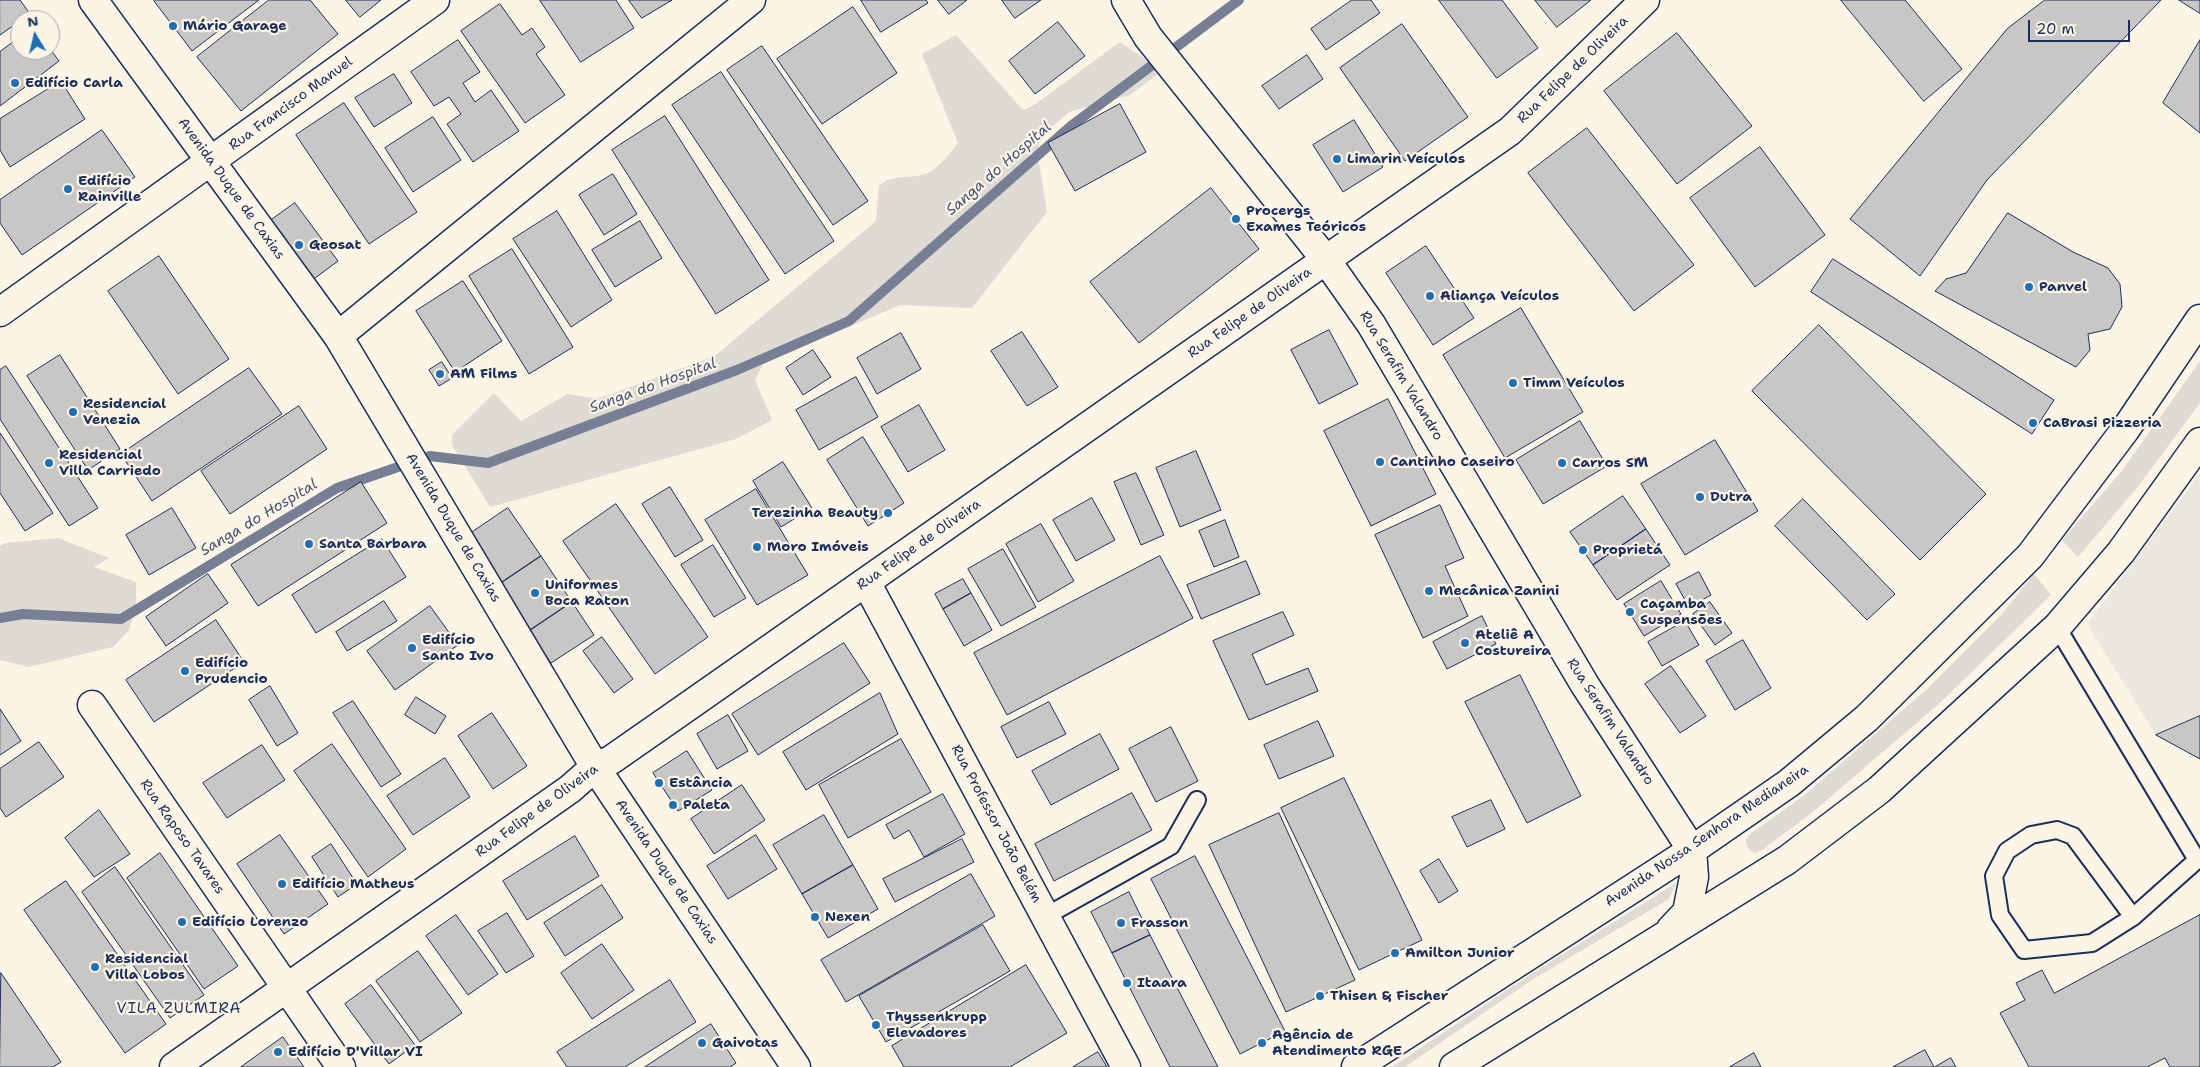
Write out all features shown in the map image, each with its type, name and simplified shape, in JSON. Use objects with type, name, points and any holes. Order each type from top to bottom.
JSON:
[{"type":"street","name":"Avenida Duque de Caxias","points":[[93,0],[338,336],[595,767],[796,1067]]},
{"type":"street","name":"Rua Francisco Manuel","points":[[0,312],[435,0]]},
{"type":"street","points":[[338,336],[751,0]]},
{"type":"street","name":"Rua Serafim Valandro","points":[[1126,0],[1148,37],[1326,260],[1371,324],[1585,685],[1692,850]]},
{"type":"street","name":"Rua Felipe de Oliveira","points":[[174,1067],[570,789],[595,767],[611,760],[1510,131],[1645,0]]},
{"type":"street","name":"Avenida Nossa Senhora Medianeira","points":[[1356,1067],[1692,850],[1789,783],[1867,718],[2030,556],[2125,430],[2200,319]]},
{"type":"street","points":[[1454,1067],[1788,860],[1879,790],[2058,627],[2120,552],[2200,442]]},
{"type":"street","name":"Rua Professor João Belém","points":[[866,582],[1126,1067]]},
{"type":"street","name":"Rua Raposo Tavares","points":[[92,705],[341,1067]]},
{"type":"street","points":[[1664,936],[1687,912],[1694,877],[1692,850]]},
{"type":"lane","points":[[2058,627],[2197,860],[2133,917],[2092,943],[2024,950],[2000,915],[1994,876],[2007,851],[2031,835],[2057,830],[2072,836],[2133,917]]},
{"type":"lane","points":[[1046,916],[1171,846],[1197,800]]},
{"type":"shaded area","points":[[956,35],[1023,110],[1034,105],[1120,42],[1162,71],[1130,95],[1069,112],[1039,138],[1039,162],[1047,212],[972,308],[900,305],[763,364],[755,380],[772,420],[736,439],[490,507],[452,445],[452,435],[494,393],[521,421],[567,394],[593,398],[603,397],[715,356],[876,221],[879,186],[890,179],[928,173],[940,164],[958,143],[922,54]]},
{"type":"shaded area","points":[[2200,361],[2200,403],[2140,484],[2078,557],[2062,540],[2121,472]]},
{"type":"shaded area","points":[[2200,473],[2200,759],[2156,735],[2087,624]]},
{"type":"shaded area","points":[[58,538],[109,558],[94,567],[136,582],[136,605],[129,630],[113,647],[29,667],[0,660],[0,546],[5,543]]},
{"type":"shaded area","points":[[2034,574],[2051,595],[1940,703],[1813,812],[1762,850],[1755,853],[1749,849],[1746,839],[1750,834],[1802,797],[1926,690],[2000,616]]},
{"type":"shaded area","points":[[1676,883],[1669,899],[1535,978],[1405,1067],[1392,1067],[1531,974]]},
{"type":"building","points":[[0,0],[20,0],[27,10],[10,10],[10,28],[0,35]]},
{"type":"building","points":[[155,0],[259,0],[192,51]]},
{"type":"building","points":[[269,0],[310,0],[338,34],[241,111],[197,57]]},
{"type":"building","points":[[346,0],[381,0],[360,17]]},
{"type":"building","points":[[540,0],[616,0],[634,28],[581,62]]},
{"type":"building","points":[[629,0],[672,0],[642,18]]},
{"type":"building","points":[[861,0],[926,0],[928,3],[881,32]]},
{"type":"building","points":[[938,0],[967,0],[949,14]]},
{"type":"building","points":[[1002,0],[1041,0],[1015,18]]},
{"type":"building","points":[[1352,0],[1371,0],[1380,13],[1326,50],[1311,29]]},
{"type":"building","points":[[1439,0],[1502,0],[1538,48],[1497,78]]},
{"type":"building","points":[[1535,0],[1591,0],[1557,27]]},
{"type":"building","points":[[1841,0],[1905,0],[1962,69],[1924,101]]},
{"type":"building","points":[[2045,0],[2161,0],[1987,180],[1920,276],[1850,219],[2007,29]]},
{"type":"building","points":[[2179,0],[2200,0],[2200,13]]},
{"type":"building","points":[[500,4],[522,35],[532,28],[545,47],[536,54],[565,95],[525,123],[461,31]]},
{"type":"building","points":[[853,7],[897,73],[822,124],[777,59]]},
{"type":"building","points":[[1058,22],[1085,56],[1035,94],[1009,61]]},
{"type":"building","points":[[1402,24],[1468,117],[1405,161],[1340,68]]},
{"type":"building","points":[[1677,33],[1752,126],[1677,184],[1604,91]]},
{"type":"building","points":[[458,40],[480,72],[463,83],[475,102],[491,90],[519,131],[473,162],[447,124],[461,114],[449,97],[434,106],[411,72]]},
{"type":"building","points":[[2200,40],[2200,133],[2163,103]]},
{"type":"building","name":"Edifício Carla","points":[[10,44],[10,60],[59,61],[0,106],[0,52]]},
{"type":"building","points":[[762,46],[868,201],[833,225],[727,70]]},
{"type":"building","points":[[1307,55],[1323,79],[1279,109],[1262,86]]},
{"type":"building","points":[[721,72],[834,241],[785,274],[672,105]]},
{"type":"building","points":[[394,74],[412,103],[374,127],[355,98]]},
{"type":"building","points":[[61,81],[85,119],[10,167],[0,150],[0,119]]},
{"type":"building","points":[[344,103],[417,212],[369,244],[296,135]]},
{"type":"building","points":[[1120,104],[1146,152],[1075,191],[1048,143]]},
{"type":"building","points":[[665,116],[769,280],[716,314],[612,150]]},
{"type":"building","points":[[433,117],[461,160],[413,192],[385,148]]},
{"type":"building","points":[[1354,120],[1383,167],[1343,192],[1313,145]]},
{"type":"building","points":[[1587,128],[1694,265],[1634,311],[1528,173]]},
{"type":"building","name":"Edifício Rainville","points":[[102,130],[135,177],[22,255],[0,223],[0,200]]},
{"type":"building","points":[[1760,147],[1825,235],[1755,287],[1690,198]]},
{"type":"building","points":[[613,174],[637,214],[604,235],[579,195]]},
{"type":"building","points":[[1211,188],[1259,249],[1139,343],[1090,282]]},
{"type":"building","name":"Geosat","points":[[295,203],[338,261],[303,287],[260,228]]},
{"type":"building","points":[[557,211],[612,300],[571,327],[513,239]]},
{"type":"building","name":"Panvel","points":[[2008,213],[2073,252],[2108,268],[2120,284],[2122,307],[2110,329],[2088,334],[2090,350],[2076,367],[1935,291],[1946,279],[1966,273]]},
{"type":"building","points":[[640,221],[662,258],[615,287],[592,250]]},
{"type":"building","name":"Aliança Veículos","points":[[1426,246],[1474,318],[1433,345],[1386,273]]},
{"type":"building","points":[[512,249],[573,347],[529,374],[469,276]]},
{"type":"building","points":[[159,256],[229,359],[178,394],[108,291]]},
{"type":"building","points":[[1833,259],[2054,400],[2032,434],[1811,292]]},
{"type":"building","points":[[463,281],[502,341],[455,372],[416,311]]},
{"type":"building","name":"Timm Veículos","points":[[1521,308],[1583,412],[1505,458],[1443,355]]},
{"type":"building","points":[[1819,325],[1986,494],[1920,560],[1752,391]]},
{"type":"building","points":[[1329,330],[1358,384],[1319,404],[1291,350]]},
{"type":"building","points":[[1022,332],[1058,387],[1027,406],[991,351]]},
{"type":"building","points":[[901,333],[921,369],[877,394],[857,358]]},
{"type":"building","points":[[813,350],[831,377],[803,395],[786,368]]},
{"type":"building","name":"Residencial Venezia","points":[[60,355],[120,449],[88,470],[27,376]]},
{"type":"building","name":"AM Films","points":[[442,362],[452,378],[439,386],[429,370]]},
{"type":"building","name":"Residencial Villa Carriedo","points":[[6,366],[98,508],[69,526],[0,419],[0,370]]},
{"type":"building","points":[[249,368],[282,414],[152,501],[121,454]]},
{"type":"building","points":[[856,377],[878,417],[819,450],[796,410]]},
{"type":"building","name":"Cantinho Caseiro","points":[[1388,399],[1436,494],[1371,526],[1324,431]]},
{"type":"building","points":[[919,405],[945,450],[908,472],[881,427]]},
{"type":"building","points":[[299,406],[327,449],[230,514],[201,471]]},
{"type":"building","name":"Carros SM","points":[[1580,421],[1607,466],[1543,504],[1516,460]]},
{"type":"building","points":[[0,433],[53,513],[25,531],[0,493]]},
{"type":"building","points":[[863,437],[904,503],[868,526],[827,460]]},
{"type":"building","name":"Dutra","points":[[1715,440],[1758,511],[1685,555],[1641,484]]},
{"type":"building","points":[[1196,451],[1221,510],[1180,527],[1156,468]]},
{"type":"building","points":[[783,462],[812,508],[781,527],[753,481]]},
{"type":"building","points":[[1136,473],[1164,535],[1141,545],[1114,482]]},
{"type":"building","name":"Santa Barbara","points":[[361,482],[387,523],[258,606],[231,565]]},
{"type":"building","points":[[670,487],[703,540],[675,557],[642,504]]},
{"type":"building","name":"Moro Imóveis","points":[[756,489],[808,575],[757,605],[705,520]]},
{"type":"building","points":[[1623,496],[1646,529],[1593,565],[1570,532]]},
{"type":"building","points":[[1092,498],[1115,540],[1076,561],[1053,520]]},
{"type":"building","points":[[1803,499],[1895,594],[1867,620],[1775,526]]},
{"type":"building","points":[[616,504],[708,637],[655,674],[563,541]]},
{"type":"building","name":"Mecânica Zanini","points":[[1440,505],[1464,558],[1445,566],[1468,616],[1423,638],[1375,535]]},
{"type":"building","points":[[172,508],[196,548],[149,575],[126,535]]},
{"type":"building","points":[[508,508],[541,556],[498,585],[465,537]]},
{"type":"building","points":[[1225,520],[1239,557],[1214,567],[1199,531]]},
{"type":"building","points":[[1041,524],[1074,581],[1038,602],[1006,544]]},
{"type":"building","points":[[1646,529],[1670,565],[1617,600],[1593,565]]},
{"type":"building","points":[[382,539],[406,577],[316,633],[292,595]]},
{"type":"building","points":[[713,545],[746,598],[714,617],[681,565]]},
{"type":"building","points":[[1003,549],[1036,607],[1001,626],[968,569]]},
{"type":"building","name":"Uniformes Boca Raton","points":[[541,556],[572,602],[529,631],[498,585]]},
{"type":"building","points":[[1160,556],[1193,618],[1007,715],[974,653]]},
{"type":"building","points":[[1246,561],[1260,594],[1201,619],[1187,585]]},
{"type":"building","points":[[1699,572],[1711,595],[1689,607],[1676,584]]},
{"type":"building","points":[[208,574],[228,603],[166,646],[146,617]]},
{"type":"building","points":[[963,579],[971,593],[943,609],[935,594]]},
{"type":"building","points":[[1661,581],[1681,614],[1644,636],[1624,604]]},
{"type":"building","points":[[971,593],[992,630],[964,646],[943,609]]},
{"type":"building","points":[[384,601],[397,621],[347,651],[336,632]]},
{"type":"building","points":[[572,602],[594,635],[551,663],[529,631]]},
{"type":"building","points":[[1710,602],[1732,633],[1715,645],[1693,614]]},
{"type":"building","name":"Edifício Santo Ivo","points":[[430,606],[458,645],[395,690],[367,651]]},
{"type":"building","points":[[1283,612],[1294,635],[1252,654],[1266,685],[1308,668],[1318,691],[1249,720],[1213,641]]},
{"type":"building","name":"Ateliê A Costureira","points":[[1482,616],[1496,644],[1447,669],[1433,642]]},
{"type":"building","name":"Edifício Prudencio","points":[[216,620],[244,662],[154,722],[126,680]]},
{"type":"building","points":[[1685,621],[1699,645],[1662,666],[1648,642]]},
{"type":"building","points":[[602,637],[633,679],[614,693],[583,651]]},
{"type":"building","points":[[1743,640],[1771,688],[1735,710],[1706,661]]},
{"type":"building","points":[[844,643],[870,683],[758,755],[732,714]]},
{"type":"building","points":[[1671,666],[1706,716],[1680,733],[1645,684]]},
{"type":"building","points":[[1520,675],[1581,796],[1527,823],[1465,702]]},
{"type":"building","points":[[270,686],[298,733],[277,746],[249,700]]},
{"type":"building","points":[[880,693],[898,734],[806,790],[783,752]]},
{"type":"building","points":[[416,697],[446,716],[435,734],[405,715]]},
{"type":"building","points":[[353,701],[401,774],[381,787],[333,713]]},
{"type":"building","points":[[1049,702],[1066,734],[1017,758],[1001,727]]},
{"type":"building","points":[[0,709],[21,741],[0,755]]},
{"type":"building","points":[[492,713],[527,766],[493,789],[458,736]]},
{"type":"building","points":[[728,715],[748,751],[717,769],[697,734]]},
{"type":"building","points":[[2200,716],[2200,759],[2156,735]]},
{"type":"building","points":[[1318,721],[1334,756],[1279,779],[1264,745]]},
{"type":"building","points":[[1171,727],[1198,781],[1156,802],[1129,749]]},
{"type":"building","points":[[1100,734],[1119,769],[1051,805],[1032,771]]},
{"type":"building","points":[[901,739],[931,792],[848,838],[819,785]]},
{"type":"building","points":[[39,742],[64,777],[6,817],[0,808],[0,769]]},
{"type":"building","points":[[332,744],[406,849],[368,877],[294,771]]},
{"type":"building","points":[[262,745],[285,780],[227,818],[203,783]]},
{"type":"building","points":[[687,751],[712,790],[678,811],[653,773]]},
{"type":"building","points":[[445,758],[470,797],[413,835],[387,796]]},
{"type":"building","points":[[1344,778],[1422,940],[1359,970],[1281,808]]},
{"type":"building","points":[[742,785],[765,820],[714,854],[691,819]]},
{"type":"building","points":[[1132,793],[1152,830],[1054,881],[1035,844]]},
{"type":"building","points":[[943,794],[965,834],[924,857],[909,830],[894,839],[886,825]]},
{"type":"building","points":[[1491,800],[1505,829],[1467,847],[1452,817]]},
{"type":"building","points":[[99,810],[130,854],[94,877],[65,838]]},
{"type":"building","points":[[1279,813],[1355,980],[1286,1012],[1209,845]]},
{"type":"building","points":[[824,815],[853,865],[802,894],[773,845]]},
{"type":"building","name":"Edifício Matheus","points":[[280,835],[328,904],[284,934],[237,864]]},
{"type":"building","points":[[756,835],[777,869],[728,899],[707,866]]},
{"type":"building","points":[[575,836],[599,876],[527,920],[503,881]]},
{"type":"building","points":[[962,839],[974,862],[895,902],[883,879]]},
{"type":"building","points":[[331,844],[357,884],[338,897],[312,857]]},
{"type":"building","name":"Edifício Lorenzo","points":[[160,853],[238,966],[204,989],[127,878]]},
{"type":"building","points":[[1195,856],[1285,1031],[1240,1054],[1151,879]]},
{"type":"building","points":[[1439,859],[1458,891],[1439,903],[1420,871]]},
{"type":"building","points":[[853,865],[878,909],[828,938],[802,894]]},
{"type":"building","points":[[115,867],[204,995],[170,1018],[82,892]]},
{"type":"building","points":[[971,874],[995,916],[846,1002],[821,960]]},
{"type":"building","name":"Residencial Villa Lobos","points":[[66,881],[166,1024],[125,1053],[24,910]]},
{"type":"building","points":[[602,885],[623,918],[565,956],[544,923]]},
{"type":"building","name":"Frasson","points":[[1129,892],[1150,935],[1112,953],[1091,912]]},
{"type":"building","points":[[507,913],[534,956],[506,973],[478,931]]},
{"type":"building","points":[[456,915],[498,974],[468,995],[426,936]]},
{"type":"building","points":[[2200,915],[2200,1067],[2170,1067],[2165,1058],[2147,1067],[2029,1067],[2000,1013],[2025,1000],[2016,983],[2042,970],[2054,993]]},
{"type":"building","points":[[983,925],[1010,971],[886,1042],[859,996]]},
{"type":"building","points":[[1150,935],[1218,1067],[1170,1067],[1112,953]]},
{"type":"building","points":[[602,944],[634,990],[592,1019],[561,973]]},
{"type":"building","points":[[418,951],[462,1013],[420,1042],[376,981]]},
{"type":"building","points":[[1026,965],[1067,1033],[1010,1067],[904,1067],[892,1046]]},
{"type":"building","points":[[1,973],[61,1062],[53,1067],[0,1067]]},
{"type":"building","points":[[670,980],[696,1022],[625,1067],[567,1067],[557,1052]]},
{"type":"building","points":[[371,985],[415,1045],[389,1064],[345,1004]]},
{"type":"building","name":"Gaivotas","points":[[711,1024],[736,1063],[730,1067],[645,1067]]},
{"type":"building","name":"Edifício D'Villar VI","points":[[283,1037],[304,1067],[241,1067]]},
{"type":"building","points":[[1925,1050],[1934,1067],[1893,1067]]},
{"type":"building","points":[[1098,1052],[1107,1067],[1073,1067]]},
{"type":"building","points":[[1754,1053],[1761,1067],[1730,1067]]},
{"type":"building","points":[[1951,1058],[1956,1067],[1935,1067]]},
{"type":"waterway","name":"Sanga do Hospital","points":[[0,618],[23,614],[121,619],[337,488],[430,456],[488,463],[737,370],[849,321],[1071,126],[1239,0]]},
{"type":"place","name":"Mário Garage","points":[[173,26]]},
{"type":"place","name":"Edifício Carla","points":[[15,83]]},
{"type":"place","name":"Limarin Veículos","points":[[1337,159]]},
{"type":"place","name":"Edifício Rainville","points":[[68,189]]},
{"type":"place","name":"Procergs Exames Teóricos","points":[[1236,219]]},
{"type":"place","name":"Geosat","points":[[299,245]]},
{"type":"place","name":"Panvel","points":[[2029,287]]},
{"type":"place","name":"Aliança Veículos","points":[[1430,296]]},
{"type":"place","name":"AM Films","points":[[440,374]]},
{"type":"place","name":"Timm Veículos","points":[[1513,383]]},
{"type":"place","name":"Residencial Venezia","points":[[73,412]]},
{"type":"place","name":"CaBrasi Pizzeria","points":[[2033,423]]},
{"type":"place","name":"Cantinho Caseiro","points":[[1380,462]]},
{"type":"place","name":"Residencial Villa Carriedo","points":[[49,463]]},
{"type":"place","name":"Carros SM","points":[[1562,463]]},
{"type":"place","name":"Dutra","points":[[1700,497]]},
{"type":"place","name":"Terezinha Beauty","points":[[888,513]]},
{"type":"place","name":"Santa Barbara","points":[[309,544]]},
{"type":"place","name":"Moro Imóveis","points":[[757,547]]},
{"type":"place","name":"Proprietá","points":[[1583,550]]},
{"type":"place","name":"Mecânica Zanini","points":[[1429,591]]},
{"type":"place","name":"Uniformes Boca Raton","points":[[535,593]]},
{"type":"place","name":"Caçamba Suspensões","points":[[1630,612]]},
{"type":"place","name":"Ateliê A Costureira","points":[[1465,643]]},
{"type":"place","name":"Edifício Santo Ivo","points":[[412,648]]},
{"type":"place","name":"Edifício Prudencio","points":[[185,671]]},
{"type":"place","name":"Estância","points":[[659,783]]},
{"type":"place","name":"Paleta","points":[[673,805]]},
{"type":"place","name":"Edifício Matheus","points":[[282,884]]},
{"type":"place","name":"Nexen","points":[[815,917]]},
{"type":"place","name":"Edifício Lorenzo","points":[[182,922]]},
{"type":"place","name":"Frasson","points":[[1121,923]]},
{"type":"place","name":"Amilton Junior","points":[[1395,953]]},
{"type":"place","name":"Residencial Villa Lobos","points":[[95,967]]},
{"type":"place","name":"Itaara","points":[[1127,983]]},
{"type":"place","name":"Thisen & Fischer","points":[[1320,996]]},
{"type":"place","name":"Thyssenkrupp Elevadores","points":[[876,1025]]},
{"type":"place","name":"Gaivotas","points":[[702,1043]]},
{"type":"place","name":"Agência de Atendimento RGE","points":[[1262,1043]]},
{"type":"place","name":"Edifício D'Villar VI","points":[[278,1052]]},
{"type":"district","name":"VILA ZULMIRA","points":[[179,1009]]}]
